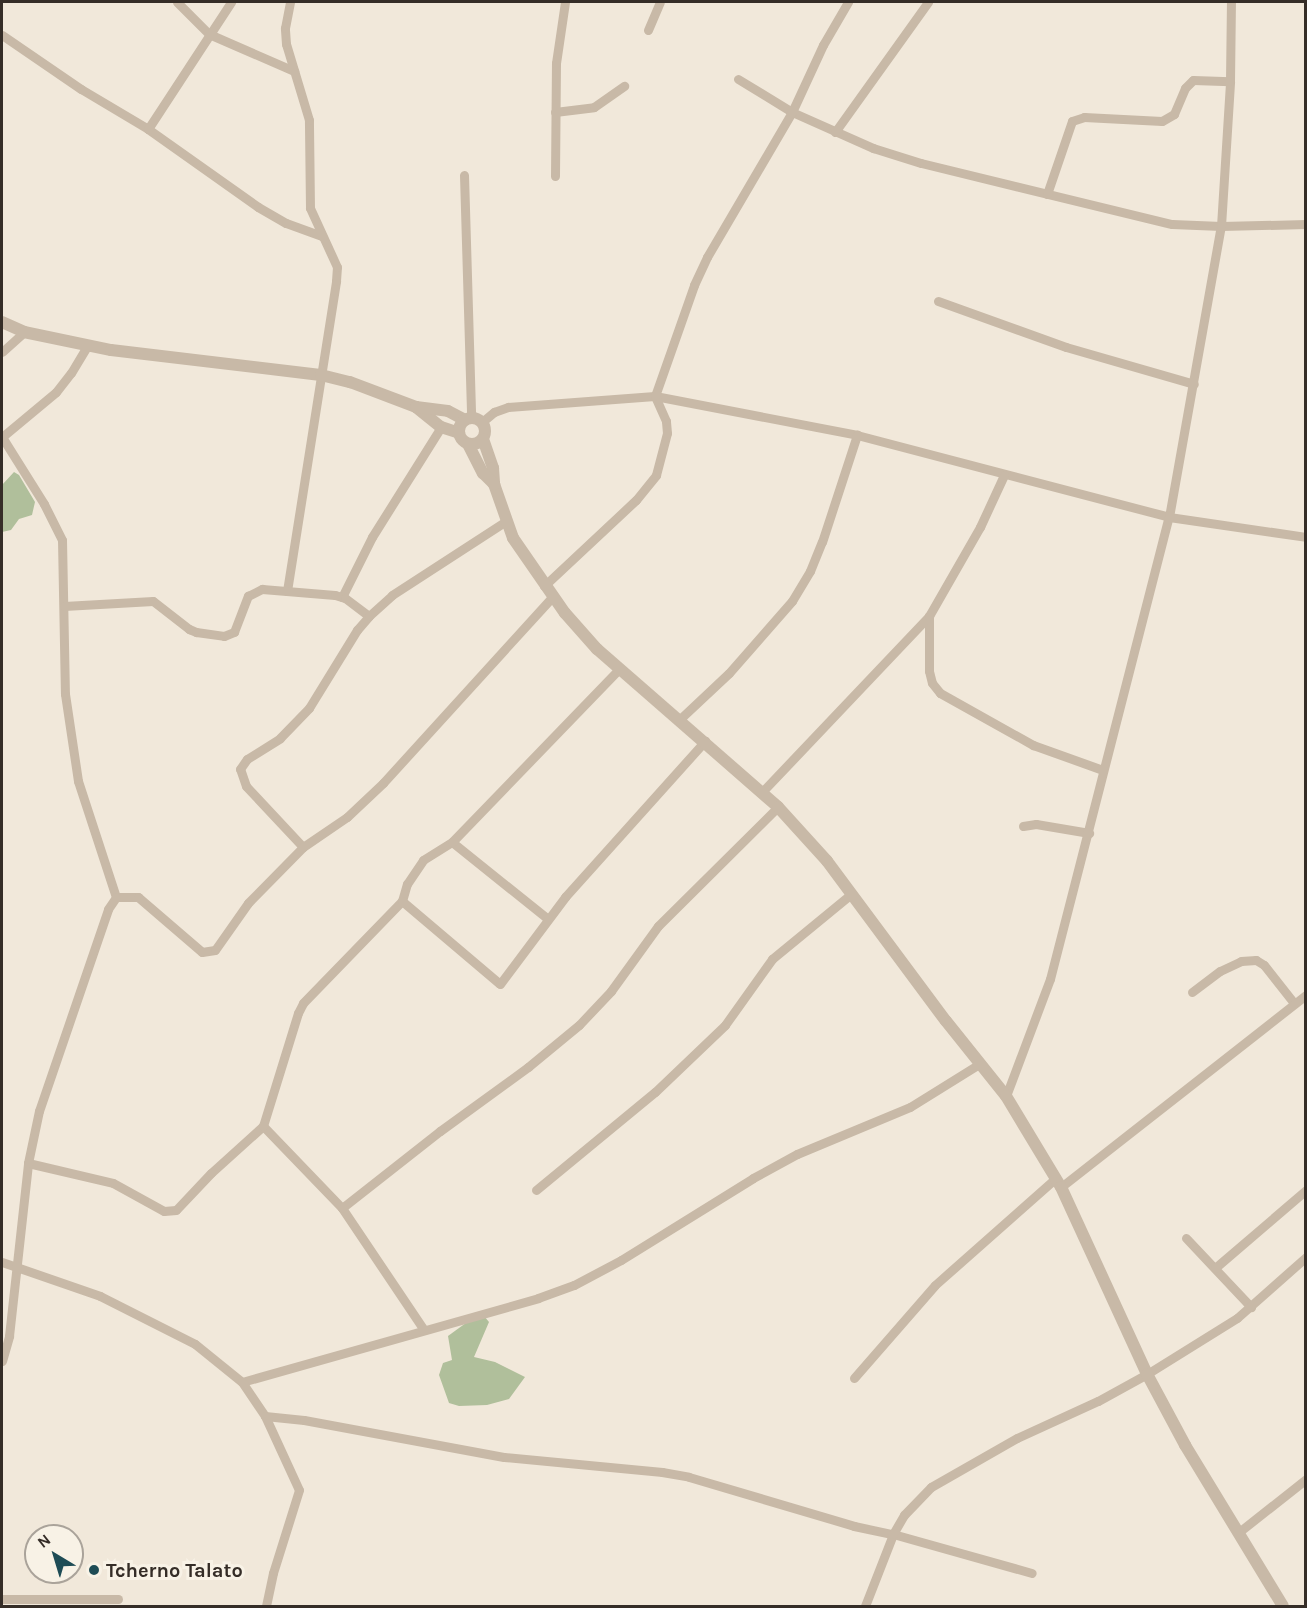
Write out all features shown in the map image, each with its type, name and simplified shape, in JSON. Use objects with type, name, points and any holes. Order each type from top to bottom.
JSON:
[{"type":"street","points":[[177,2],[209,34],[294,71]]},
{"type":"street","points":[[148,129],[231,2]]},
{"type":"street","points":[[287,591],[336,281],[336,267],[310,208],[309,120],[286,44],[285,28],[290,2]]},
{"type":"street","points":[[555,176],[557,45],[565,2]]},
{"type":"street","points":[[648,30],[660,2]]},
{"type":"street","points":[[544,586],[636,500],[656,476],[667,433],[666,421],[655,396],[687,304],[707,257],[764,165],[823,45],[848,2]]},
{"type":"street","points":[[835,132],[928,2]]},
{"type":"street","points":[[1006,1096],[1050,980],[1169,517],[1221,226],[1230,81],[1231,2]]},
{"type":"street","points":[[2,35],[81,89],[148,129],[258,207],[286,223],[322,236]]},
{"type":"street","points":[[1047,194],[1072,121],[1084,117],[1162,121],[1177,110],[1188,83],[1200,79],[1230,81]]},
{"type":"street","points":[[738,80],[792,112],[835,132],[873,148],[921,163],[1172,224],[1221,226],[1305,224]]},
{"type":"street","points":[[555,112],[594,107],[624,86]]},
{"type":"street","points":[[464,175],[473,420]]},
{"type":"street","points":[[938,301],[1066,347],[1194,384]]},
{"type":"street","points":[[2,322],[24,332],[87,346],[321,375],[369,387],[416,407],[441,427],[459,433],[468,444],[483,473],[494,484]]},
{"type":"street","points":[[2,352],[24,332]]},
{"type":"street","points":[[87,346],[71,374],[56,392],[2,437],[44,504],[62,540],[65,694],[78,781],[116,897]]},
{"type":"street","points":[[459,433],[473,420],[508,408],[655,396],[857,435],[1169,517],[1305,537]]},
{"type":"street","points":[[416,407],[448,411],[473,420],[486,430],[483,439],[476,444],[468,444]]},
{"type":"street","points":[[342,597],[372,537],[441,427]]},
{"type":"street","points":[[680,719],[729,673],[792,601],[810,571],[822,542],[857,435]]},
{"type":"street","points":[[483,439],[493,468],[494,484],[513,538],[552,597],[579,630],[619,669],[680,719],[778,807],[851,894],[979,1064],[1006,1096],[1058,1182],[1147,1374],[1185,1445],[1283,1606]]},
{"type":"street","points":[[762,792],[929,616],[980,527],[1004,475]]},
{"type":"street","points":[[303,847],[246,786],[240,769],[247,759],[280,738],[309,708],[369,616],[392,595],[506,521]]},
{"type":"street","points":[[64,606],[153,601],[196,632],[224,636],[234,632],[248,596],[262,589],[342,597],[369,616]]},
{"type":"street","points":[[116,897],[138,897],[202,952],[209,953],[223,942],[248,903],[303,847],[347,817],[383,783],[552,597]]},
{"type":"street","points":[[929,616],[929,671],[932,683],[940,693],[1033,745],[1103,770]]},
{"type":"street","points":[[28,1163],[113,1183],[164,1211],[177,1210],[211,1173],[262,1126],[303,1003],[402,901],[406,884],[423,860],[452,842],[619,669]]},
{"type":"street","points":[[402,901],[500,984],[548,919],[705,741]]},
{"type":"street","points":[[342,1208],[440,1131],[528,1067],[579,1025],[611,991],[658,926],[778,807]]},
{"type":"street","points":[[1023,826],[1036,824],[1089,832]]},
{"type":"street","points":[[452,842],[548,919]]},
{"type":"street","points":[[536,1190],[655,1092],[688,1061],[725,1025],[772,959],[851,894]]},
{"type":"street","points":[[2,1361],[9,1336],[28,1163],[43,1100],[108,909],[116,897]]},
{"type":"street","points":[[1192,992],[1220,971],[1241,960],[1256,960],[1264,965],[1294,1003]]},
{"type":"street","points":[[854,1378],[935,1285],[1058,1182],[1305,995]]},
{"type":"street","points":[[242,1382],[538,1298],[574,1285],[621,1260],[753,1178],[797,1154],[910,1107],[979,1064]]},
{"type":"street","points":[[262,1126],[342,1208],[424,1330]]},
{"type":"street","points":[[1215,1268],[1305,1190]]},
{"type":"street","points":[[1186,1238],[1251,1307]]},
{"type":"street","points":[[865,1606],[893,1534],[914,1501],[931,1486],[1017,1438],[1098,1401],[1147,1374],[1251,1307],[1305,1257]]},
{"type":"street","points":[[2,1262],[111,1301],[195,1344],[242,1382],[265,1416],[299,1490],[273,1573],[266,1606]]},
{"type":"street","points":[[265,1416],[304,1420],[504,1457],[662,1472],[717,1484],[854,1526],[893,1534],[1032,1573]]},
{"type":"street","points":[[1239,1532],[1305,1479]]},
{"type":"street","points":[[2,1599],[118,1599]]},
{"type":"green space","points":[[14,472],[19,475],[35,502],[32,515],[19,519],[11,530],[2,532],[2,485]]},
{"type":"green space","points":[[484,1316],[489,1322],[474,1357],[495,1362],[525,1377],[509,1399],[487,1405],[459,1406],[449,1403],[439,1375],[443,1363],[452,1360],[448,1336],[470,1320]]},
{"type":"place","name":"Tcherno Talato","points":[[94,1570]]}]
